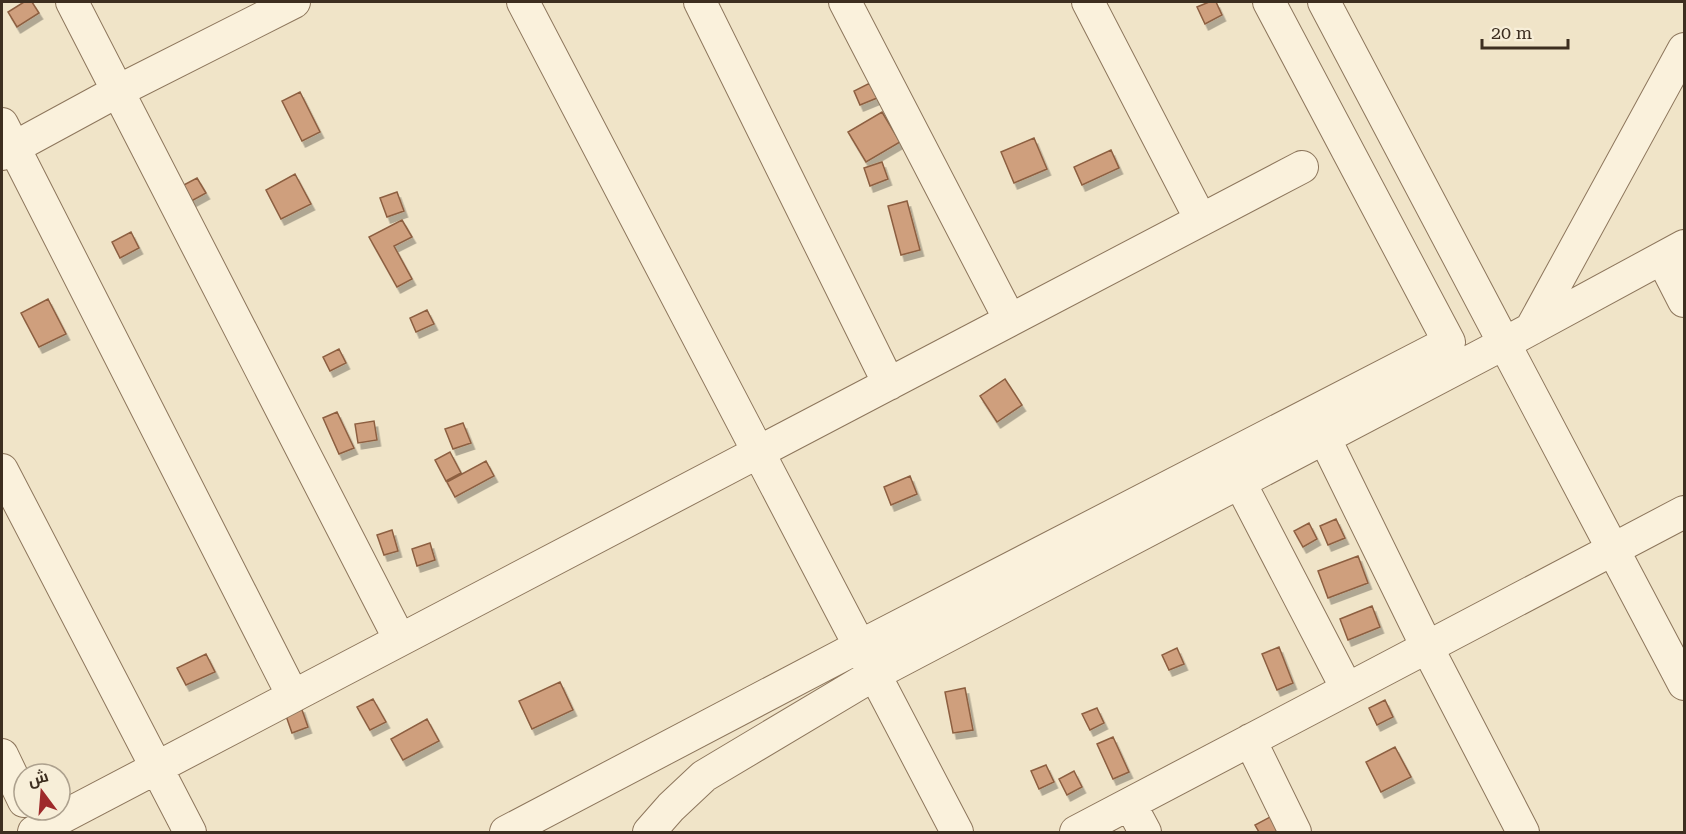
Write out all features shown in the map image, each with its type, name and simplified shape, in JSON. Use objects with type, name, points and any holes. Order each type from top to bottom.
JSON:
[{"type":"street","points":[[72,2],[400,639]]},
{"type":"street","points":[[293,696],[6,142],[118,92],[294,2]]},
{"type":"street","points":[[523,2],[957,832]]},
{"type":"street","points":[[700,2],[889,384]]},
{"type":"street","points":[[845,2],[1010,320]]},
{"type":"street","points":[[1088,2],[1201,220]]},
{"type":"street","points":[[506,832],[860,646],[1449,342],[1269,2]]},
{"type":"street","points":[[1324,2],[1518,336],[1613,549],[1684,684]]},
{"type":"street","points":[[1518,336],[1684,49]]},
{"type":"street","points":[[34,824],[157,768],[1302,167]]},
{"type":"street","points":[[649,832],[671,807],[704,776],[874,674],[1518,336],[1673,252],[1684,301]]},
{"type":"street","points":[[1324,438],[1427,647],[1523,832]]},
{"type":"street","points":[[2,470],[190,832]]},
{"type":"street","points":[[1239,481],[1347,689]]},
{"type":"street","points":[[1076,832],[1684,512]]},
{"type":"street","points":[[1250,740],[1295,832]]},
{"type":"street","points":[[2,755],[12,776]]},
{"type":"street","points":[[1130,804],[1145,832]]},
{"type":"building","points":[[24,2],[32,2],[39,13],[17,27],[8,12]]},
{"type":"building","points":[[1216,2],[1222,15],[1205,24],[1197,7]]},
{"type":"building","points":[[870,83],[877,98],[860,105],[854,91]]},
{"type":"building","points":[[300,92],[320,132],[302,141],[282,101]]},
{"type":"building","points":[[882,112],[900,142],[866,162],[848,132]]},
{"type":"building","points":[[1034,138],[1047,169],[1014,183],[1001,152]]},
{"type":"building","points":[[1111,150],[1119,168],[1082,185],[1074,167]]},
{"type":"building","points":[[882,162],[888,179],[870,186],[864,168]]},
{"type":"building","points":[[295,174],[311,204],[281,219],[266,190]]},
{"type":"building","points":[[197,178],[206,193],[186,204],[178,188]]},
{"type":"building","points":[[397,192],[404,211],[387,217],[380,198]]},
{"type":"building","points":[[907,201],[920,250],[901,255],[888,206]]},
{"type":"building","points":[[402,220],[412,237],[394,246],[412,279],[397,287],[369,237]]},
{"type":"building","points":[[131,232],[139,248],[120,258],[112,242]]},
{"type":"building","points":[[48,299],[66,334],[39,347],[21,313]]},
{"type":"building","points":[[427,310],[434,324],[416,332],[410,318]]},
{"type":"building","points":[[339,349],[346,363],[330,371],[323,357]]},
{"type":"building","points":[[1005,379],[1022,405],[997,422],[980,396]]},
{"type":"building","points":[[337,412],[354,448],[339,454],[323,418]]},
{"type":"building","points":[[374,421],[377,440],[358,443],[355,424]]},
{"type":"building","points":[[463,423],[471,443],[453,449],[445,429]]},
{"type":"building","points":[[450,452],[461,473],[446,481],[435,460]]},
{"type":"building","points":[[486,461],[494,476],[455,497],[447,482]]},
{"type":"building","points":[[910,476],[917,494],[891,505],[884,487]]},
{"type":"building","points":[[1336,519],[1345,538],[1328,545],[1320,526]]},
{"type":"building","points":[[1309,523],[1317,539],[1303,547],[1294,531]]},
{"type":"building","points":[[392,530],[398,551],[384,555],[377,535]]},
{"type":"building","points":[[430,543],[435,560],[417,566],[412,549]]},
{"type":"building","points":[[1358,556],[1368,583],[1328,598],[1318,571]]},
{"type":"building","points":[[1372,606],[1380,627],[1348,640],[1340,619]]},
{"type":"building","points":[[1279,647],[1293,683],[1277,690],[1262,654]]},
{"type":"building","points":[[1177,648],[1184,664],[1169,670],[1162,655]]},
{"type":"building","points":[[206,654],[215,672],[186,685],[177,668]]},
{"type":"building","points":[[560,682],[573,710],[532,729],[519,701]]},
{"type":"building","points":[[965,688],[973,730],[953,733],[945,692]]},
{"type":"building","points":[[373,699],[386,722],[370,730],[357,707]]},
{"type":"building","points":[[1385,700],[1393,717],[1377,725],[1369,708]]},
{"type":"building","points":[[301,707],[308,727],[292,733],[285,713]]},
{"type":"building","points":[[1097,708],[1104,723],[1090,730],[1082,714]]},
{"type":"building","points":[[427,719],[439,741],[403,760],[391,739]]},
{"type":"building","points":[[1113,737],[1129,772],[1113,779],[1097,744]]},
{"type":"building","points":[[1395,747],[1411,777],[1381,792],[1366,762]]},
{"type":"building","points":[[1046,765],[1054,782],[1039,789],[1031,771]]},
{"type":"building","points":[[1074,771],[1082,787],[1067,795],[1059,779]]},
{"type":"building","points":[[1272,816],[1281,832],[1259,832],[1255,825]]}]
